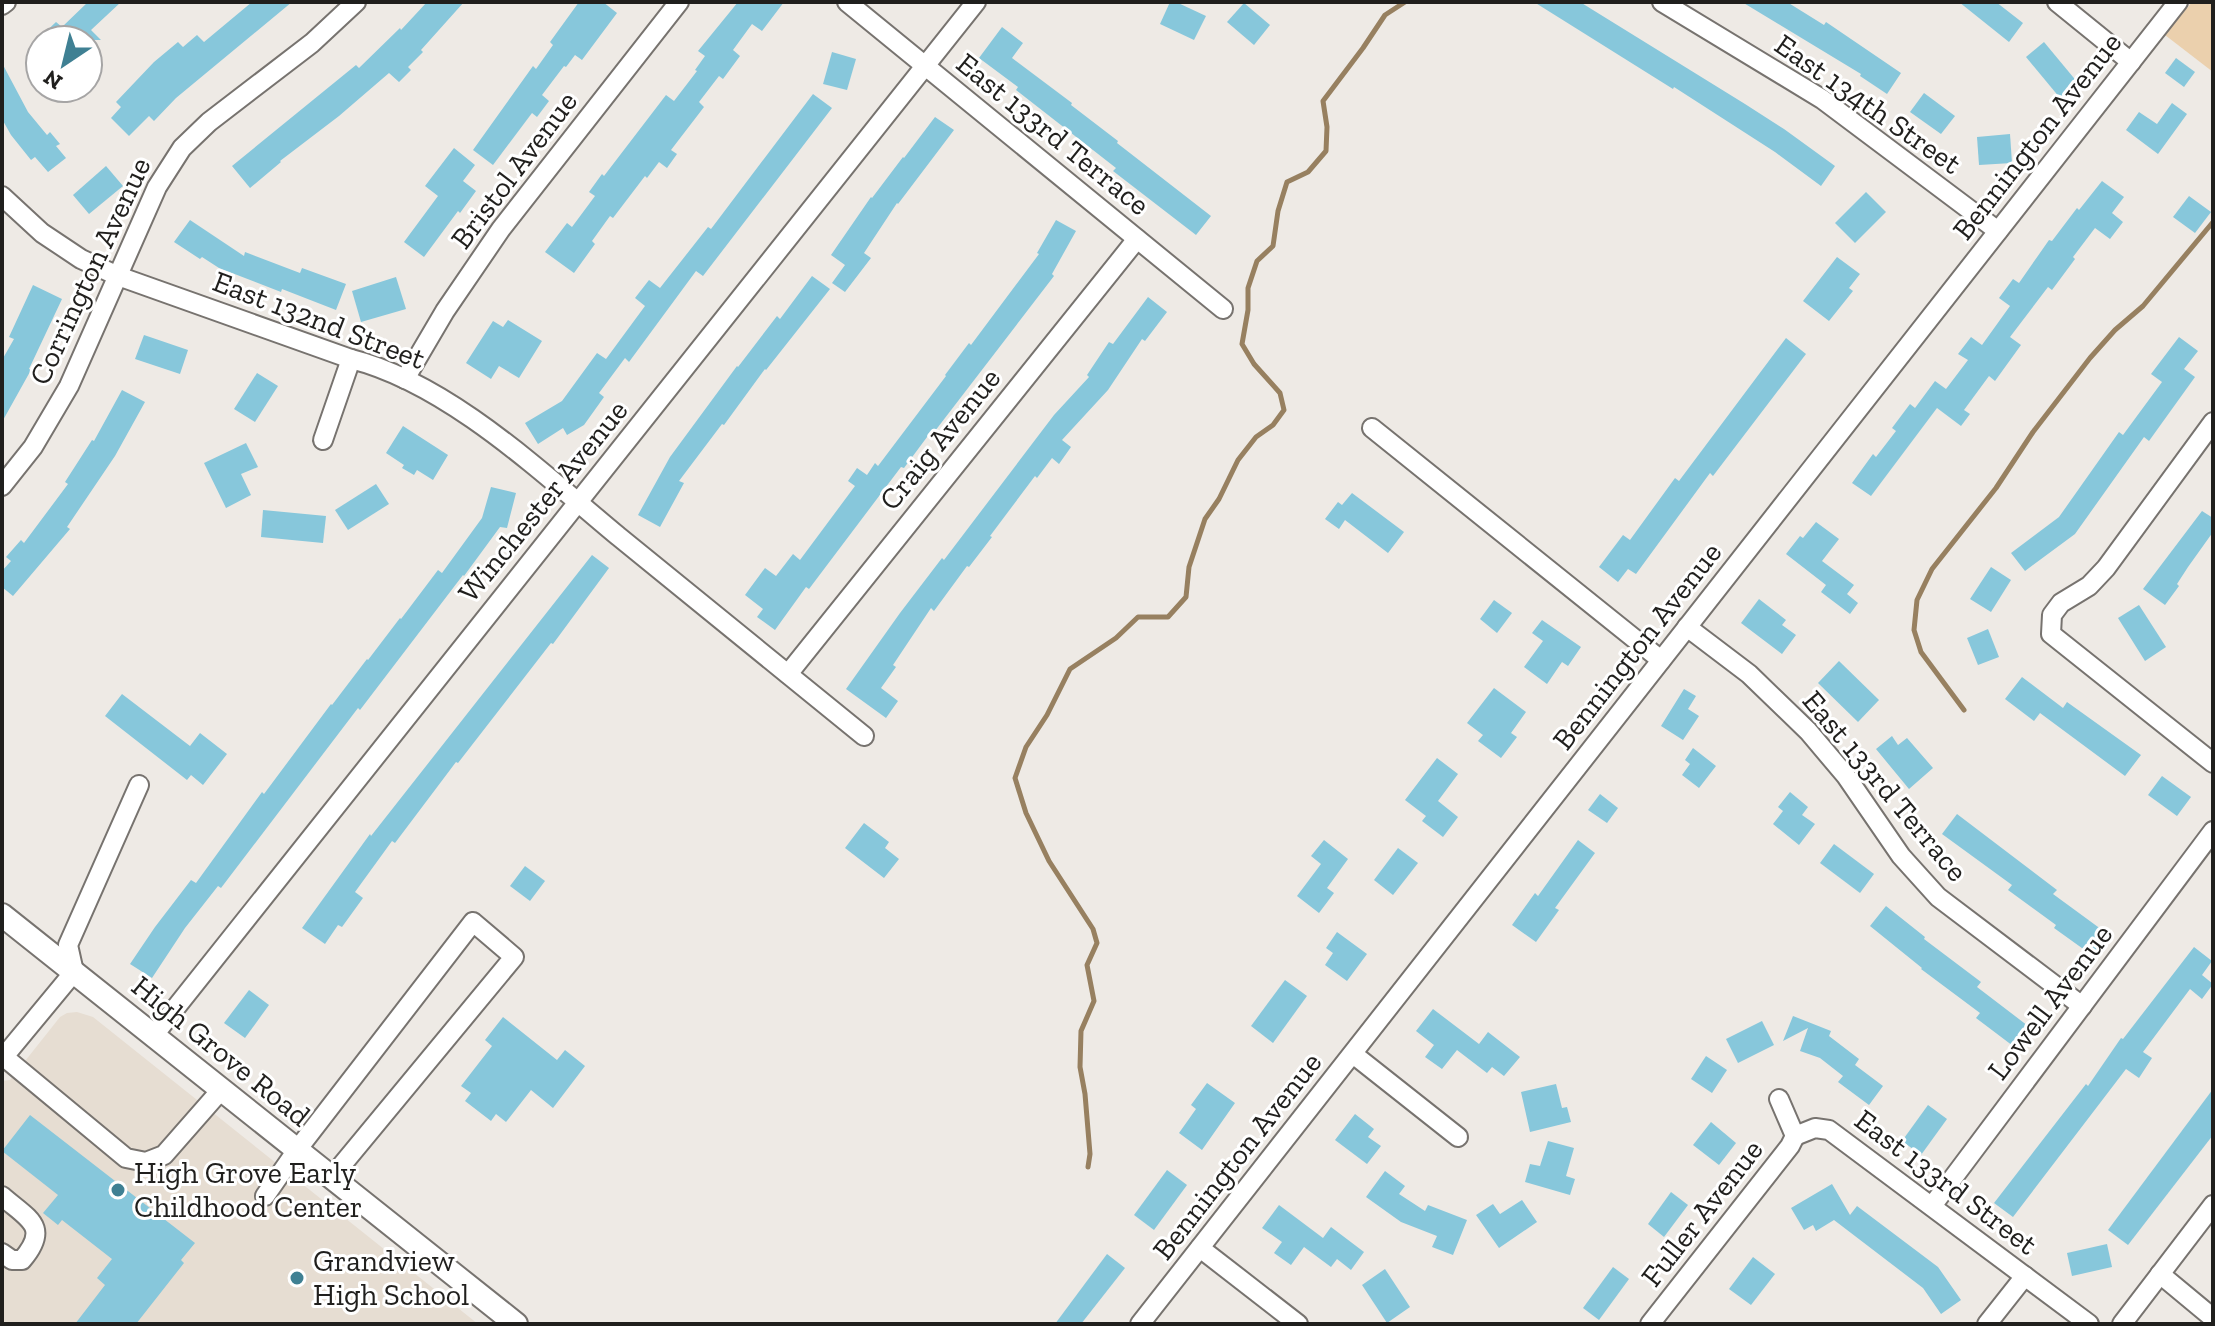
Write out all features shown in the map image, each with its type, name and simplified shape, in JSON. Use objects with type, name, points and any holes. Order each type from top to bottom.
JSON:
[{"type":"main road","name":"High Grove Road","points":[[2,915],[516,1324]]},
{"type":"street","name":"Corrington Avenue","points":[[2,486],[33,447],[69,386],[157,187],[182,148],[209,122],[312,43],[356,2]]},
{"type":"street","name":"Bristol Avenue","points":[[405,379],[445,311],[501,229],[679,2]]},
{"type":"street","name":"East 133rd Terrace","points":[[847,2],[1223,309]]},
{"type":"street","name":"Winchester Avenue","points":[[154,1035],[976,2]]},
{"type":"street","name":"East 134th Street","points":[[1662,2],[1822,99],[1998,231]]},
{"type":"street","points":[[2057,2],[2131,62]]},
{"type":"street","name":"Bennington Avenue","points":[[1140,1324],[2178,2]]},
{"type":"street","name":"East 132nd Street","points":[[2,196],[42,233],[81,259],[118,276],[373,365],[405,379],[480,423],[864,736]]},
{"type":"street","name":"Craig Avenue","points":[[788,674],[1137,239]]},
{"type":"street","points":[[323,440],[351,359]]},
{"type":"street","points":[[2213,422],[2106,568],[2089,586],[2061,603],[2052,615],[2051,634],[2213,763]]},
{"type":"street","points":[[1372,428],[1661,660]]},
{"type":"street","name":"East 133rd Terrace","points":[[1687,627],[1749,674],[1808,731],[1846,776],[1901,856],[1938,897],[2082,1006]]},
{"type":"street","points":[[139,785],[68,945],[74,972],[3,1058],[126,1158],[146,1162],[164,1155],[221,1090]]},
{"type":"street","name":"Lowell Avenue","points":[[1932,1206],[2213,831]]},
{"type":"street","points":[[265,1196],[473,922],[514,957],[332,1177]]},
{"type":"street","points":[[1353,1054],[1458,1137]]},
{"type":"street","points":[[1779,1099],[1795,1136]]},
{"type":"street","name":"East 133rd Street","points":[[1795,1136],[1815,1128],[1829,1130],[2089,1324]]},
{"type":"street","name":"Fuller Avenue","points":[[1650,1324],[1795,1136]]},
{"type":"street","points":[[2,1196],[35,1225],[37,1235],[34,1246],[22,1260],[12,1260],[2,1253]]},
{"type":"street","points":[[2122,1324],[2213,1205]]},
{"type":"street","points":[[1200,1248],[1298,1324]]},
{"type":"street","points":[[2160,1274],[2213,1318]]},
{"type":"street","points":[[1987,1324],[2025,1276]]},
{"type":"shaded area","points":[[2192,2],[2213,2],[2213,72],[2165,35]]},
{"type":"shaded area","name":"High Grove Early Childhood Center","points":[[77,1012],[93,1017],[478,1324],[2,1324],[2,1081],[10,1080],[60,1017]]},
{"type":"building","points":[[88,2],[121,2],[97,24],[65,24]]},
{"type":"building","points":[[252,2],[292,2],[176,98],[154,121],[149,116],[129,136],[111,118],[121,107],[116,102],[178,42],[183,47],[197,35],[204,42]]},
{"type":"building","points":[[427,2],[464,2],[421,50],[423,52],[408,67],[411,70],[399,82],[389,73],[250,188],[232,166],[356,65],[359,68]]},
{"type":"building","points":[[579,2],[603,2],[617,13],[582,60],[575,55],[564,66],[542,95],[549,101],[537,117],[532,113],[493,165],[473,150],[533,66],[536,69],[553,45],[550,42]]},
{"type":"building","points":[[738,2],[784,2],[762,31],[752,24],[733,50],[740,56],[723,79],[719,76],[699,102],[704,107],[671,150],[677,154],[667,168],[659,162],[647,178],[645,176],[613,218],[610,216],[574,273],[545,252],[567,223],[572,227],[595,196],[589,192],[666,95],[674,101],[705,56],[698,51]]},
{"type":"building","points":[[1170,2],[1206,16],[1194,40],[1160,24]]},
{"type":"building","points":[[1534,2],[1580,2],[1784,129],[1835,166],[1821,186],[1775,152],[1674,87]]},
{"type":"building","points":[[1742,2],[1787,2],[1824,25],[1826,22],[1901,73],[1887,94],[1861,74]]},
{"type":"building","points":[[1959,2],[1996,2],[2023,23],[2009,42]]},
{"type":"building","points":[[1244,3],[1270,25],[1254,45],[1227,22]]},
{"type":"building","points":[[1002,27],[1023,43],[1012,58],[1211,216],[1196,235],[1113,171],[1116,168],[979,58]]},
{"type":"building","points":[[2044,42],[2078,83],[2060,98],[2026,57]]},
{"type":"building","points":[[832,52],[856,59],[847,90],[823,84]]},
{"type":"building","points":[[2176,58],[2195,72],[2184,87],[2165,73]]},
{"type":"building","points":[[2,63],[28,112],[47,135],[50,132],[60,144],[56,146],[66,158],[48,172],[35,157],[31,160],[2,119]]},
{"type":"building","points":[[1924,93],[1955,116],[1941,134],[1910,112]]},
{"type":"building","points":[[813,94],[832,108],[703,276],[696,271],[629,362],[625,358],[599,393],[604,397],[584,425],[567,435],[563,428],[538,444],[525,423],[562,401],[597,353],[606,359],[645,306],[635,298],[649,280],[660,288],[708,227],[711,229]]},
{"type":"building","points":[[2172,103],[2187,114],[2158,154],[2126,130],[2139,112],[2157,124]]},
{"type":"building","points":[[935,117],[954,130],[897,203],[864,253],[871,258],[845,292],[832,283],[845,265],[831,255],[871,197]]},
{"type":"building","points":[[2010,134],[2012,163],[1979,165],[1977,137]]},
{"type":"building","points":[[454,148],[475,165],[463,181],[476,191],[424,257],[404,242],[438,196],[425,186]]},
{"type":"building","points":[[106,166],[123,186],[89,214],[73,195]]},
{"type":"building","points":[[2102,181],[2124,197],[2112,213],[2123,222],[2110,239],[2095,228],[2052,290],[2048,287],[2010,337],[2021,345],[1995,381],[1989,376],[1964,410],[1970,414],[1961,426],[1937,408],[1871,496],[1852,483],[1873,454],[1876,457],[1896,431],[1892,428],[1910,404],[1915,408],[1935,381],[1946,389],[1968,360],[1958,354],[1971,337],[1982,345],[2010,306],[1999,298],[2013,279],[2019,283],[2049,240],[2052,241]]},
{"type":"building","points":[[1866,192],[1886,212],[1855,243],[1835,223]]},
{"type":"building","points":[[2189,196],[2211,212],[2195,233],[2173,217]]},
{"type":"building","points":[[190,220],[244,256],[245,252],[300,273],[302,268],[346,284],[336,310],[219,268],[202,257],[200,259],[174,242]]},
{"type":"building","points":[[1056,220],[1076,231],[1052,274],[1054,276],[935,431],[933,429],[904,468],[901,467],[775,630],[757,617],[763,609],[745,595],[765,568],[776,576],[793,554],[800,560],[855,486],[848,481],[857,468],[867,475],[875,463],[878,466],[1039,254]]},
{"type":"building","points":[[1837,257],[1860,274],[1849,288],[1853,291],[1829,321],[1803,301]]},
{"type":"building","points":[[812,276],[830,289],[679,481],[684,483],[660,527],[638,515],[670,457],[737,366],[777,316],[780,319]]},
{"type":"building","points":[[396,277],[406,309],[361,322],[352,291]]},
{"type":"building","points":[[33,285],[62,299],[31,370],[2,422],[2,360],[14,339],[9,337]]},
{"type":"building","points":[[1148,297],[1167,312],[1145,341],[1142,339],[1108,390],[1062,440],[1071,447],[1059,464],[1052,458],[1037,478],[1035,476],[969,567],[934,611],[931,608],[881,688],[898,701],[886,718],[846,689],[942,558],[944,560],[1054,415],[1089,377],[1087,375],[1109,342],[1113,344]]},
{"type":"building","points":[[508,320],[542,341],[519,378],[499,366],[491,379],[466,363],[493,321],[503,327]]},
{"type":"building","points":[[144,335],[188,350],[180,374],[135,359]]},
{"type":"building","points":[[2179,337],[2198,351],[2184,369],[2195,377],[2149,441],[2144,437],[2075,534],[2025,571],[2011,553],[2059,517],[2119,432],[2123,435],[2162,382],[2151,374]]},
{"type":"building","points":[[1786,338],[1806,354],[1713,476],[1710,473],[1636,574],[1628,569],[1618,582],[1599,567],[1623,535],[1630,540],[1675,478],[1679,481]]},
{"type":"building","points":[[257,373],[278,386],[255,422],[234,409]]},
{"type":"building","points":[[122,390],[145,402],[115,456],[67,527],[70,529],[13,596],[2,587],[2,571],[11,561],[6,557],[21,540],[24,543],[68,484],[65,482],[94,441]]},
{"type":"building","points":[[403,426],[448,455],[433,480],[417,470],[414,475],[386,453]]},
{"type":"building","points":[[246,443],[258,467],[241,474],[251,495],[226,508],[204,463]]},
{"type":"building","points":[[376,484],[389,504],[348,530],[335,510]]},
{"type":"building","points":[[491,487],[516,493],[507,528],[500,527],[221,888],[218,886],[185,928],[152,978],[130,964],[191,880],[196,883],[331,704],[438,570],[442,573],[482,518]]},
{"type":"building","points":[[1352,493],[1404,532],[1388,553],[1345,520],[1339,529],[1325,519],[1338,502],[1342,505]]},
{"type":"building","points":[[263,510],[326,516],[323,543],[261,537]]},
{"type":"building","points":[[2202,511],[2213,518],[2213,532],[2165,605],[2143,589]]},
{"type":"building","points":[[1816,522],[1839,539],[1822,561],[1854,585],[1847,594],[1858,603],[1850,614],[1821,592],[1826,585],[1786,554]]},
{"type":"building","points":[[592,555],[609,568],[553,644],[456,762],[395,843],[392,841],[355,892],[363,898],[342,927],[338,925],[325,944],[302,928],[370,834]]},
{"type":"building","points":[[1991,567],[2011,580],[1991,612],[1970,599]]},
{"type":"building","points":[[1759,599],[1786,620],[1782,625],[1796,635],[1782,654],[1741,623]]},
{"type":"building","points":[[1494,600],[1512,613],[1497,633],[1480,619]]},
{"type":"building","points":[[2139,605],[2166,647],[2145,661],[2118,618]]},
{"type":"building","points":[[1542,620],[1581,647],[1568,666],[1562,662],[1547,684],[1524,667],[1543,641],[1532,633]]},
{"type":"building","points":[[1988,629],[1999,657],[1978,665],[1967,638]]},
{"type":"building","points":[[1839,661],[1879,700],[1858,722],[1818,683]]},
{"type":"building","points":[[2022,677],[2063,708],[2067,702],[2141,755],[2125,776],[2040,713],[2034,721],[2005,699]]},
{"type":"building","points":[[1494,688],[1526,712],[1511,733],[1517,737],[1501,758],[1478,741],[1483,735],[1467,723]]},
{"type":"building","points":[[1684,689],[1696,696],[1688,709],[1699,716],[1683,740],[1661,726]]},
{"type":"building","points":[[122,694],[190,746],[200,733],[227,754],[203,785],[191,775],[187,780],[105,716]]},
{"type":"building","points":[[1892,736],[1898,745],[1907,738],[1933,768],[1909,789],[1876,749]]},
{"type":"building","points":[[1693,748],[1716,766],[1699,788],[1682,775],[1690,764],[1685,760]]},
{"type":"building","points":[[1437,758],[1458,774],[1438,801],[1458,817],[1443,837],[1422,821],[1426,816],[1405,800]]},
{"type":"building","points":[[2162,776],[2191,797],[2177,816],[2148,795]]},
{"type":"building","points":[[1790,792],[1808,807],[1802,815],[1815,824],[1799,845],[1773,824],[1783,811],[1778,807]]},
{"type":"building","points":[[1600,794],[1618,808],[1607,823],[1588,810]]},
{"type":"building","points":[[1957,814],[2057,890],[2053,894],[2109,935],[2093,956],[2008,890],[2012,885],[1942,834]]},
{"type":"building","points":[[864,823],[889,842],[885,848],[899,859],[884,878],[845,848]]},
{"type":"building","points":[[1324,840],[1348,859],[1327,888],[1334,893],[1319,913],[1297,896],[1321,864],[1311,856]]},
{"type":"building","points":[[1578,840],[1595,853],[1555,908],[1559,910],[1536,942],[1512,925],[1535,893],[1538,896]]},
{"type":"building","points":[[1834,844],[1874,874],[1860,893],[1820,863]]},
{"type":"building","points":[[1398,848],[1418,863],[1393,895],[1374,880]]},
{"type":"building","points":[[525,866],[545,881],[530,901],[510,886]]},
{"type":"building","points":[[1886,906],[1981,982],[1977,987],[2032,1029],[2017,1049],[1976,1018],[1980,1013],[1870,926]]},
{"type":"building","points":[[1337,932],[1367,954],[1347,981],[1325,965],[1333,953],[1326,948]]},
{"type":"building","points":[[2194,947],[2212,961],[2202,975],[2213,984],[2202,999],[2190,989],[2143,1052],[2152,1058],[2139,1078],[2126,1069],[2013,1217],[1994,1203]]},
{"type":"building","points":[[1285,980],[1307,996],[1273,1043],[1251,1026]]},
{"type":"building","points":[[249,990],[269,1005],[245,1038],[224,1023]]},
{"type":"building","points":[[1433,1009],[1479,1044],[1488,1032],[1520,1057],[1504,1076],[1492,1067],[1487,1073],[1457,1050],[1442,1069],[1425,1057],[1434,1045],[1416,1031]]},
{"type":"building","points":[[1793,1016],[1831,1031],[1829,1036],[1859,1059],[1855,1065],[1883,1086],[1869,1105],[1838,1082],[1843,1076],[1820,1058],[1800,1051],[1808,1028],[1783,1041]]},
{"type":"building","points":[[503,1017],[557,1060],[565,1050],[585,1066],[553,1108],[531,1090],[506,1122],[496,1114],[491,1121],[465,1101],[471,1093],[461,1086],[492,1046],[485,1040]]},
{"type":"building","points":[[1762,1021],[1774,1045],[1738,1063],[1726,1039]]},
{"type":"building","points":[[1706,1056],[1727,1070],[1712,1093],[1691,1079]]},
{"type":"building","points":[[1207,1083],[1235,1103],[1202,1150],[1179,1133],[1196,1109],[1191,1105]]},
{"type":"building","points":[[1556,1084],[1562,1108],[1567,1107],[1571,1122],[1530,1132],[1521,1092]]},
{"type":"building","points":[[2213,1089],[2213,1135],[2128,1245],[2108,1230]]},
{"type":"building","points":[[1928,1105],[1947,1119],[1921,1155],[1902,1141]]},
{"type":"building","points":[[1355,1114],[1374,1129],[1368,1137],[1381,1146],[1367,1164],[1335,1140]]},
{"type":"building","points":[[30,1115],[195,1243],[181,1260],[184,1263],[136,1324],[75,1324],[105,1285],[97,1278],[112,1259],[62,1220],[58,1225],[43,1213],[58,1195],[2,1151]]},
{"type":"building","points":[[1711,1122],[1736,1143],[1719,1165],[1693,1145]]},
{"type":"building","points":[[1548,1141],[1574,1148],[1566,1176],[1575,1179],[1570,1195],[1525,1182],[1530,1164],[1540,1166]]},
{"type":"building","points":[[1167,1170],[1187,1185],[1154,1230],[1134,1215]]},
{"type":"building","points":[[1385,1171],[1405,1186],[1399,1194],[1425,1211],[1428,1205],[1467,1220],[1453,1255],[1432,1247],[1437,1236],[1401,1222],[1366,1197]]},
{"type":"building","points":[[1832,1184],[1850,1215],[1857,1206],[1938,1267],[1961,1300],[1941,1314],[1923,1288],[1834,1220],[1816,1231],[1813,1225],[1804,1230],[1791,1208]]},
{"type":"building","points":[[1671,1192],[1688,1205],[1664,1237],[1648,1224]]},
{"type":"building","points":[[1522,1200],[1537,1222],[1499,1248],[1476,1215],[1493,1204],[1500,1214]]},
{"type":"building","points":[[1279,1205],[1323,1238],[1331,1227],[1364,1252],[1351,1270],[1337,1259],[1331,1267],[1304,1247],[1291,1265],[1274,1253],[1282,1242],[1262,1228]]},
{"type":"building","points":[[2107,1244],[2112,1267],[2072,1276],[2067,1253]]},
{"type":"building","points":[[1107,1254],[1125,1268],[1081,1324],[1055,1324]]},
{"type":"building","points":[[1753,1257],[1775,1274],[1751,1305],[1729,1289]]},
{"type":"building","points":[[1613,1267],[1629,1279],[1599,1320],[1583,1308]]},
{"type":"building","points":[[1385,1269],[1410,1307],[1387,1323],[1362,1285]]},
{"type":"waterway","points":[[1088,1167],[1090,1154],[1080,1067],[1081,1031],[1094,1001],[1087,965],[1097,943],[1093,929],[1049,861],[1026,813],[1015,778],[1026,747],[1047,715],[1070,669],[1116,638],[1138,617],[1168,617],[1186,597],[1189,567],[1205,519],[1219,499],[1238,460],[1284,410],[1280,393],[1254,364],[1242,344],[1248,288],[1257,261],[1273,246],[1278,211],[1287,182],[1308,172],[1326,151],[1327,127],[1323,101],[1385,15],[1405,2]]},
{"type":"waterway","points":[[1964,710],[1921,652],[1914,630],[1917,600],[1932,569],[1996,488],[2033,432],[2090,358],[2115,330],[2143,306],[2213,222]]},
{"type":"place","name":"High Grove Early Childhood Center","points":[[118,1190]]},
{"type":"place","name":"Grandview High School","points":[[297,1278]]}]
